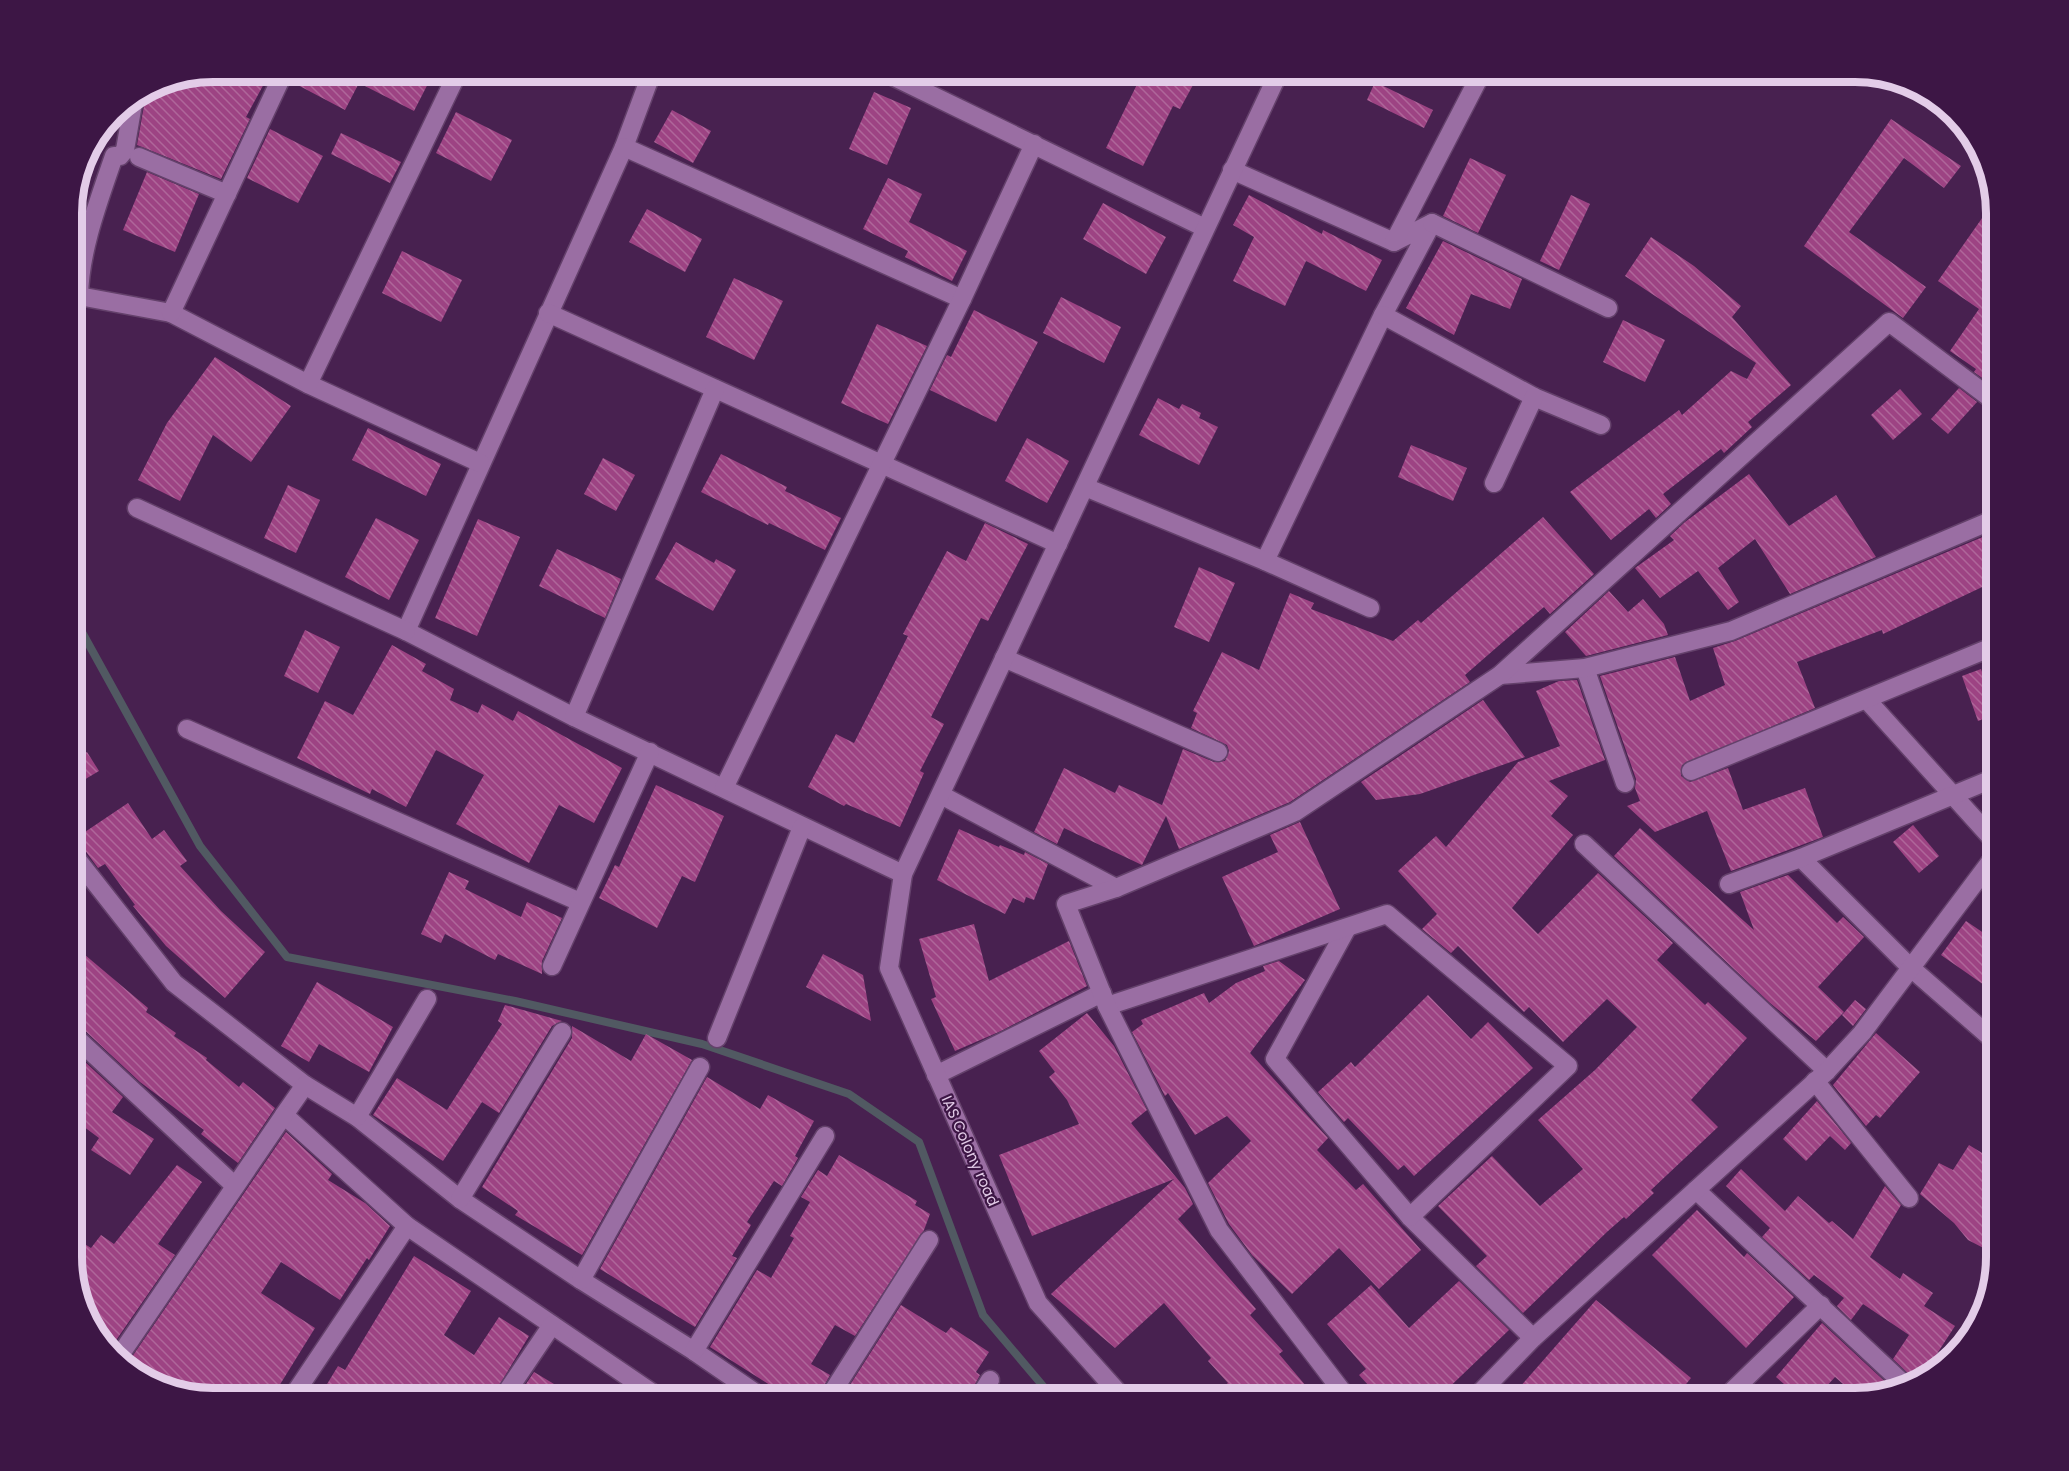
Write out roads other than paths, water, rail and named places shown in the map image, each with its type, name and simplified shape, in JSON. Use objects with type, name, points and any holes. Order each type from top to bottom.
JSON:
[{"type":"street","name":"IAS Colony road","points":[[1114,1388],[1038,1304],[889,968],[903,874],[1274,82]]},
{"type":"street","points":[[1394,242],[1477,82]]},
{"type":"street","points":[[171,314],[279,83]]},
{"type":"street","points":[[308,384],[453,83]]},
{"type":"street","points":[[406,631],[624,147],[648,83]]},
{"type":"street","points":[[906,83],[1205,228]]},
{"type":"street","points":[[83,266],[98,205],[114,156],[120,156],[125,150],[132,111]]},
{"type":"street","points":[[724,788],[962,299],[1034,144]]},
{"type":"street","points":[[624,147],[962,299]]},
{"type":"street","points":[[139,157],[227,194]]},
{"type":"street","points":[[1232,170],[1394,242]]},
{"type":"street","points":[[1394,242],[1432,223]]},
{"type":"street","points":[[1432,223],[1608,309]]},
{"type":"street","points":[[1265,561],[1383,315],[1432,223]]},
{"type":"street","points":[[83,297],[171,314],[308,384],[480,463]]},
{"type":"street","points":[[548,313],[1058,544]]},
{"type":"street","points":[[1383,315],[1534,397],[1600,425]]},
{"type":"street","points":[[1340,1388],[1219,1230],[1105,1000],[1066,903],[1116,888],[1295,812],[1500,675],[1889,322],[1986,395]]},
{"type":"street","points":[[574,717],[715,389]]},
{"type":"street","points":[[1494,483],[1534,397]]},
{"type":"street","points":[[1085,487],[1265,561],[1370,608]]},
{"type":"street","points":[[137,508],[406,631],[574,717],[903,874]]},
{"type":"street","points":[[1500,675],[1585,668],[1731,632],[1986,523]]},
{"type":"street","points":[[1691,771],[1986,650]]},
{"type":"street","points":[[1004,658],[1218,752]]},
{"type":"street","points":[[1585,668],[1625,783]]},
{"type":"street","points":[[1867,700],[1986,832]]},
{"type":"street","points":[[187,729],[580,902]]},
{"type":"street","points":[[552,966],[650,752]]},
{"type":"street","points":[[1729,884],[1802,858],[1986,782]]},
{"type":"street","points":[[941,795],[1116,888]]},
{"type":"street","points":[[717,1038],[802,827]]},
{"type":"street","points":[[1584,844],[1821,1076],[1909,1197]]},
{"type":"street","points":[[1802,858],[1911,968],[1986,1033]]},
{"type":"street","points":[[83,868],[174,983],[305,1085],[357,1117],[460,1198],[581,1280],[748,1388]]},
{"type":"street","points":[[1485,1388],[1533,1338],[1821,1076],[1862,1033],[1986,868]]},
{"type":"street","points":[[936,1075],[1105,1000],[1387,914],[1568,1066],[1410,1217]]},
{"type":"street","points":[[1347,928],[1275,1059],[1410,1217],[1533,1338]]},
{"type":"street","points":[[357,1117],[427,999]]},
{"type":"street","points":[[460,1198],[562,1032]]},
{"type":"street","points":[[83,1044],[235,1185]]},
{"type":"street","points":[[581,1280],[700,1067]]},
{"type":"street","points":[[122,1351],[305,1085]]},
{"type":"street","points":[[284,1115],[407,1226],[646,1388]]},
{"type":"street","points":[[694,1351],[825,1136]]},
{"type":"street","points":[[1696,1190],[1901,1381]]},
{"type":"street","points":[[298,1388],[407,1226]]},
{"type":"street","points":[[835,1388],[929,1240]]},
{"type":"street","points":[[1735,1388],[1821,1305]]},
{"type":"street","points":[[509,1388],[552,1325]]},
{"type":"street","points":[[985,1388],[990,1380]]},
{"type":"waterway","points":[[83,634],[200,846],[287,957],[515,1001],[702,1044],[849,1094],[919,1142],[983,1315],[1045,1388]]}]
